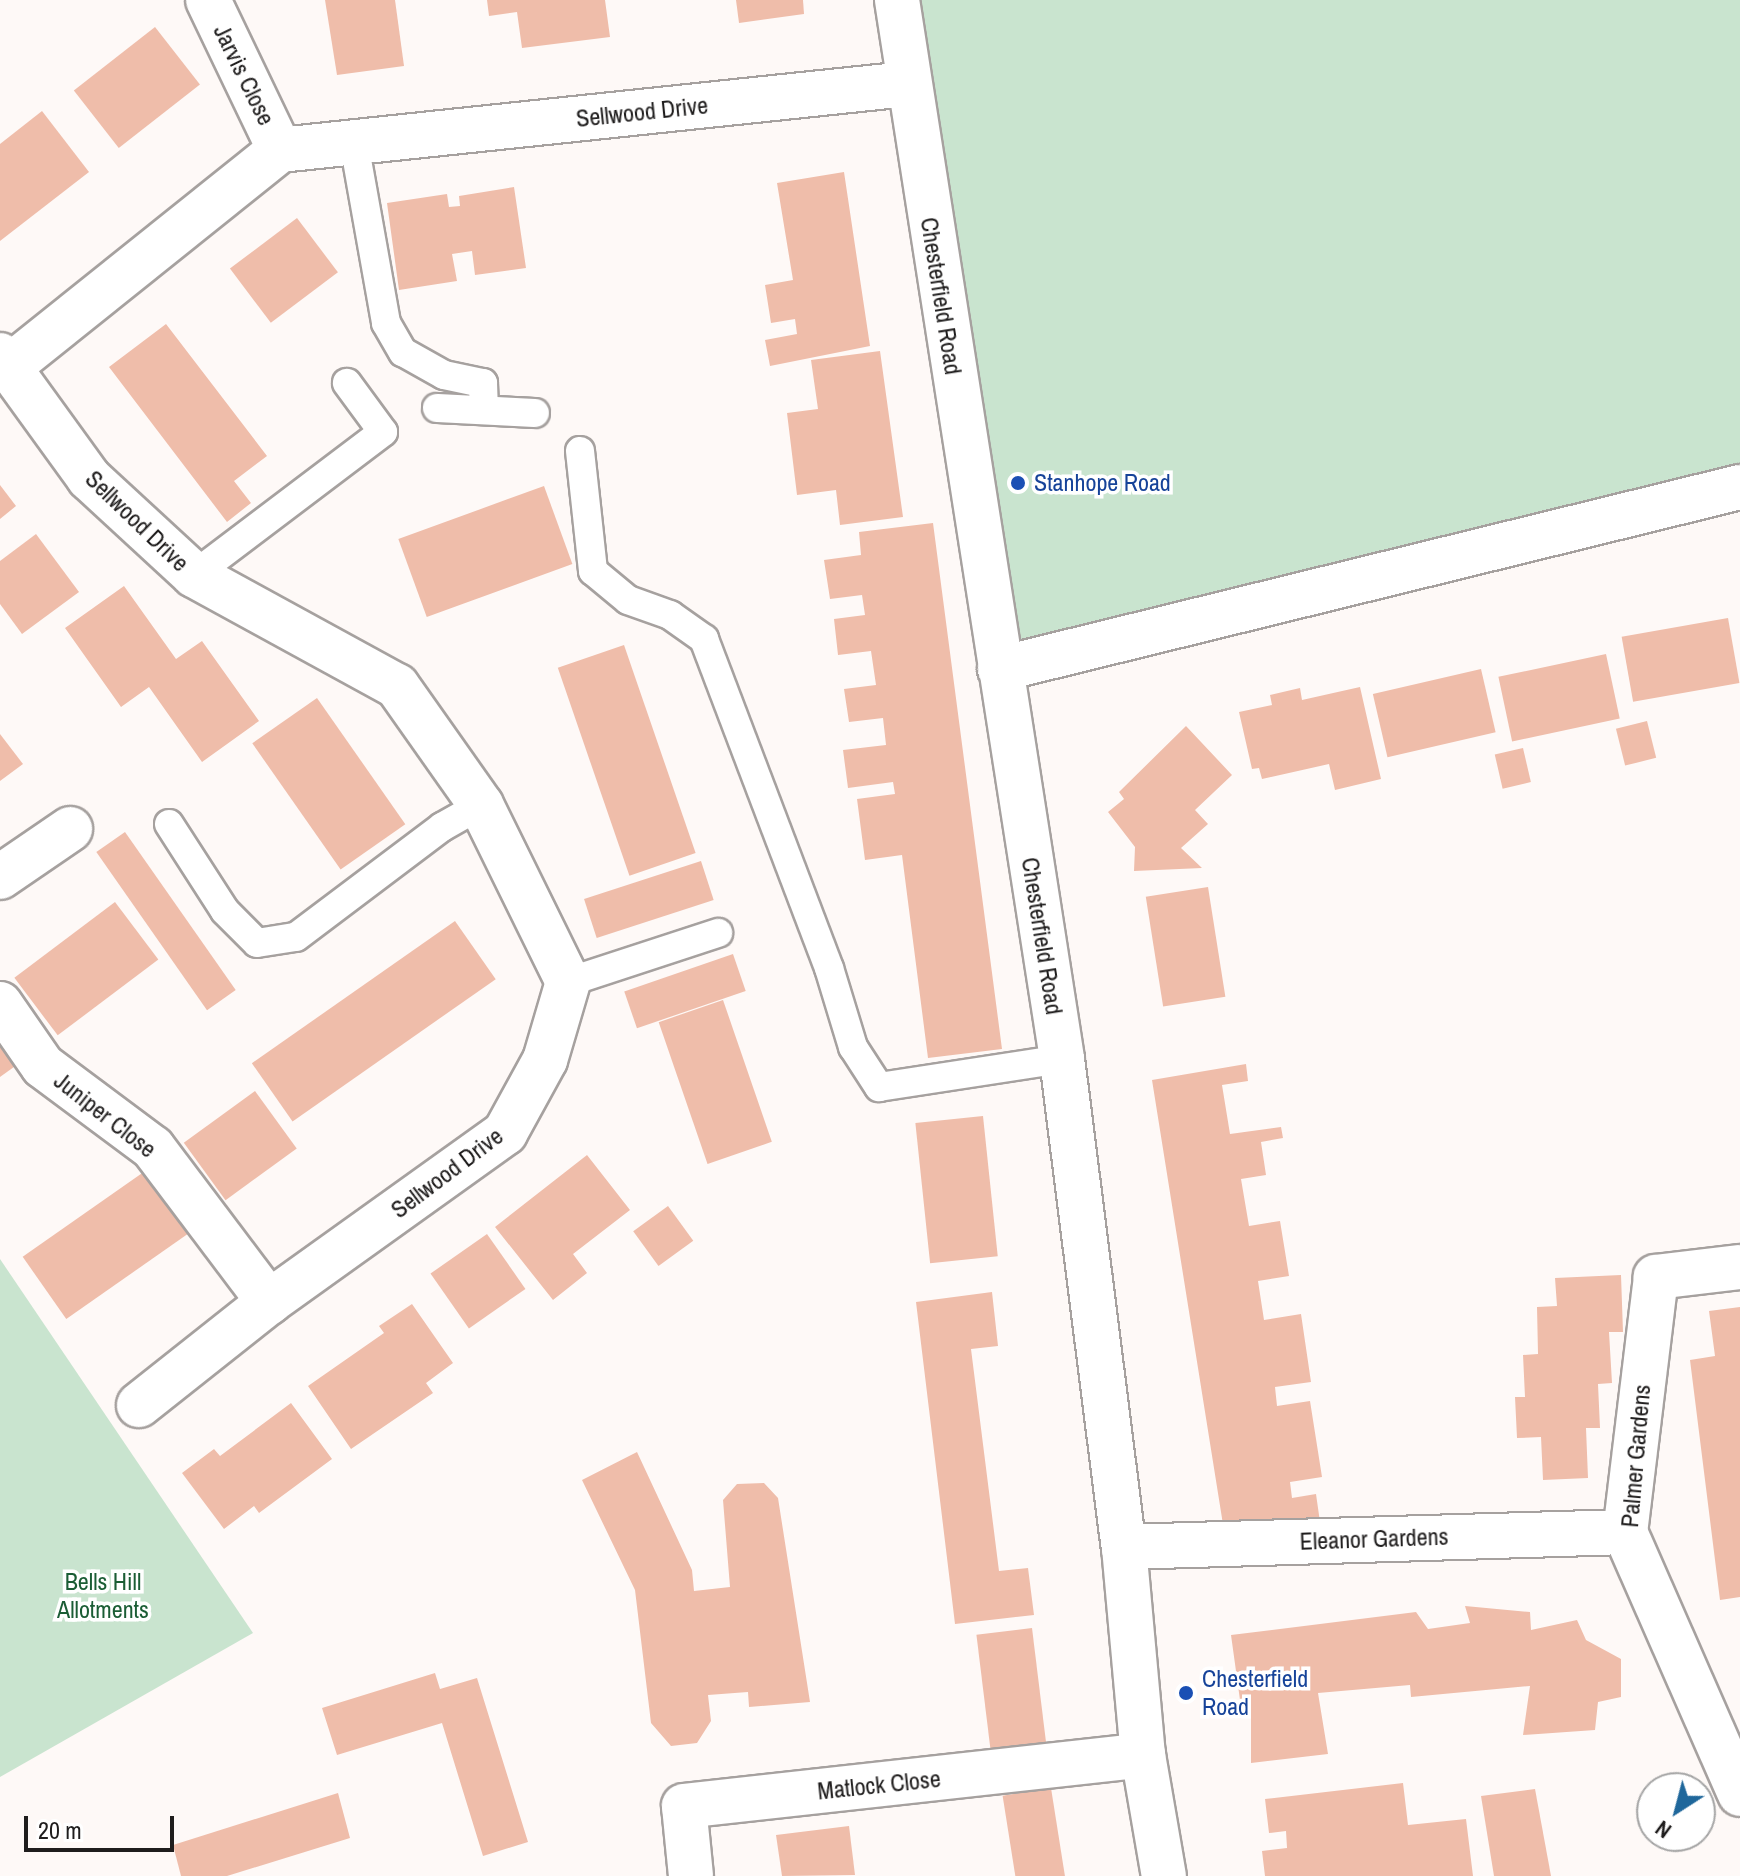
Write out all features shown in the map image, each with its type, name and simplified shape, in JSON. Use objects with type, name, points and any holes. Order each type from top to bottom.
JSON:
[{"type":"street","name":"Jarvis Close","points":[[208,0],[280,150]]},
{"type":"street","name":"Chesterfield Road","points":[[897,0],[907,84],[1062,1059],[1124,1547],[1143,1755],[1164,1876]]},
{"type":"street","name":"Sellwood Drive","points":[[139,1405],[269,1302],[505,1133],[545,1060],[568,982],[481,805],[397,686],[194,575],[89,478],[5,361],[280,150],[907,84]]},
{"type":"street","points":[[1000,669],[1740,487]]},
{"type":"street","points":[[0,877],[70,829]]},
{"type":"street","name":"Juniper Close","points":[[0,1004],[43,1066],[153,1148],[269,1302]]},
{"type":"street","name":"Palmer Gardens","points":[[1740,1267],[1656,1277],[1625,1532],[1740,1794]]},
{"type":"street","name":"Eleanor Gardens","points":[[1124,1547],[1625,1532]]},
{"type":"street","name":"Matlock Close","points":[[691,1876],[684,1806],[1143,1755]]},
{"type":"lane","points":[[354,143],[386,323],[403,352],[444,375],[483,383],[484,410]]},
{"type":"lane","points":[[194,575],[383,432],[347,383]]},
{"type":"lane","points":[[437,408],[535,413]]},
{"type":"lane","points":[[580,451],[593,571],[628,600],[670,615],[704,639],[829,968],[853,1047],[879,1087],[1062,1059]]},
{"type":"lane","points":[[169,824],[225,911],[257,943],[296,937],[442,827],[481,805]]},
{"type":"lane","points":[[568,982],[718,933]]},
{"type":"green space","points":[[897,0],[1740,0],[1740,487],[1000,669]]},
{"type":"green space","name":"Bells Hill Allotments","points":[[0,1259],[253,1633],[0,1777]]},
{"type":"building","points":[[325,0],[395,0],[404,66],[337,75]]},
{"type":"building","points":[[487,0],[605,0],[610,37],[522,48],[517,12],[489,16]]},
{"type":"building","points":[[736,0],[803,0],[804,14],[739,23]]},
{"type":"building","points":[[155,27],[200,85],[119,148],[74,90]]},
{"type":"building","points":[[42,111],[89,172],[0,241],[0,144]]},
{"type":"building","points":[[844,172],[870,346],[770,366],[765,340],[797,334],[795,319],[771,323],[765,285],[793,280],[777,183]]},
{"type":"building","points":[[514,187],[526,268],[475,275],[472,251],[452,254],[457,281],[399,290],[387,203],[447,194],[449,207],[460,206],[459,196]]},
{"type":"building","points":[[297,218],[338,272],[271,323],[230,269]]},
{"type":"building","points":[[166,324],[267,456],[234,481],[251,503],[227,522],[109,367]]},
{"type":"building","points":[[880,351],[903,517],[840,525],[836,490],[797,495],[787,413],[818,409],[811,360]]},
{"type":"building","points":[[0,485],[16,506],[0,519]]},
{"type":"building","points":[[544,486],[572,564],[427,617],[398,539]]},
{"type":"building","points":[[933,523],[1002,1049],[928,1058],[902,855],[865,860],[857,799],[895,794],[893,782],[848,788],[843,750],[886,745],[883,718],[849,722],[844,689],[876,685],[871,651],[838,655],[834,619],[865,615],[862,595],[830,599],[824,560],[861,555],[859,532]]},
{"type":"building","points":[[36,534],[79,592],[22,634],[0,604],[0,561]]},
{"type":"building","points":[[124,586],[176,659],[202,641],[259,721],[202,762],[149,687],[121,707],[65,628]]},
{"type":"building","points":[[1728,618],[1739,683],[1633,702],[1622,637]]},
{"type":"building","points":[[624,645],[696,853],[629,876],[558,668]]},
{"type":"building","points":[[1606,654],[1620,719],[1512,741],[1498,677]]},
{"type":"building","points":[[1481,669],[1496,732],[1387,757],[1373,694]]},
{"type":"building","points":[[1360,687],[1381,779],[1335,790],[1329,764],[1262,779],[1259,768],[1252,769],[1239,712],[1272,705],[1270,695],[1300,688],[1302,700]]},
{"type":"building","points":[[317,698],[405,824],[341,869],[252,743]]},
{"type":"building","points":[[1647,721],[1656,758],[1625,766],[1616,729]]},
{"type":"building","points":[[1186,726],[1232,775],[1195,810],[1208,824],[1181,848],[1202,868],[1134,871],[1135,847],[1108,812],[1124,799],[1119,792]]},
{"type":"building","points":[[0,734],[23,764],[0,781]]},
{"type":"building","points":[[1523,748],[1531,782],[1503,789],[1495,755]]},
{"type":"building","points":[[125,832],[236,990],[207,1010],[96,852]]},
{"type":"building","points":[[701,861],[714,900],[597,938],[584,899]]},
{"type":"building","points":[[1208,887],[1225,997],[1163,1006],[1146,897]]},
{"type":"building","points":[[115,902],[158,960],[58,1035],[14,978]]},
{"type":"building","points":[[455,921],[496,979],[293,1121],[252,1063]]},
{"type":"building","points":[[733,954],[746,991],[637,1028],[624,991]]},
{"type":"building","points":[[723,1000],[772,1142],[708,1164],[659,1022]]},
{"type":"building","points":[[0,1026],[25,1059],[0,1077]]},
{"type":"building","points":[[1246,1064],[1248,1081],[1222,1085],[1230,1134],[1281,1127],[1283,1138],[1261,1142],[1266,1175],[1241,1179],[1249,1226],[1280,1221],[1289,1276],[1258,1281],[1264,1320],[1301,1314],[1311,1382],[1275,1387],[1277,1406],[1310,1401],[1322,1477],[1290,1482],[1292,1498],[1316,1494],[1320,1522],[1225,1537],[1152,1080]]},
{"type":"building","points":[[255,1091],[297,1148],[226,1200],[184,1143]]},
{"type":"building","points":[[983,1116],[998,1256],[930,1263],[915,1123]]},
{"type":"building","points":[[587,1155],[630,1210],[573,1254],[587,1273],[553,1300],[495,1227]]},
{"type":"building","points":[[148,1169],[192,1231],[66,1319],[23,1257]]},
{"type":"building","points":[[668,1206],[693,1241],[658,1266],[633,1231]]},
{"type":"building","points":[[487,1234],[525,1289],[469,1328],[430,1274]]},
{"type":"building","points":[[1621,1275],[1623,1332],[1609,1332],[1612,1383],[1598,1384],[1600,1428],[1586,1428],[1588,1478],[1543,1480],[1541,1437],[1517,1438],[1515,1397],[1525,1397],[1523,1355],[1538,1354],[1537,1307],[1557,1306],[1555,1278]]},
{"type":"building","points":[[992,1292],[998,1346],[971,1349],[999,1571],[1028,1568],[1034,1615],[955,1624],[916,1302]]},
{"type":"building","points":[[412,1304],[453,1363],[426,1383],[433,1393],[351,1449],[308,1386],[384,1333],[379,1326]]},
{"type":"building","points":[[1740,1307],[1740,1597],[1720,1600],[1690,1360],[1715,1356],[1709,1311]]},
{"type":"building","points":[[291,1403],[332,1459],[259,1513],[254,1506],[224,1529],[182,1473],[214,1449],[220,1456]]},
{"type":"building","points":[[637,1452],[692,1570],[694,1591],[730,1587],[723,1500],[737,1484],[764,1483],[778,1498],[810,1702],[749,1707],[748,1692],[708,1695],[711,1721],[697,1743],[671,1746],[651,1723],[635,1590],[582,1480]]},
{"type":"building","points":[[1465,1606],[1530,1612],[1531,1630],[1577,1620],[1586,1640],[1621,1659],[1621,1697],[1598,1702],[1595,1730],[1523,1735],[1530,1686],[1411,1697],[1410,1685],[1318,1693],[1328,1754],[1251,1763],[1251,1699],[1240,1700],[1231,1635],[1416,1612],[1428,1629],[1470,1623]]},
{"type":"building","points":[[1032,1628],[1046,1742],[990,1749],[976,1635]]},
{"type":"building","points":[[435,1673],[440,1689],[477,1678],[528,1842],[483,1856],[442,1723],[337,1755],[322,1708]]},
{"type":"building","points":[[1403,1783],[1408,1825],[1466,1819],[1473,1876],[1265,1876],[1262,1851],[1287,1848],[1286,1831],[1269,1833],[1265,1799]]},
{"type":"building","points":[[1051,1788],[1065,1876],[1015,1876],[1003,1796]]},
{"type":"building","points":[[1535,1789],[1551,1876],[1494,1876],[1481,1796]]},
{"type":"building","points":[[338,1793],[350,1838],[227,1876],[181,1876],[173,1845]]},
{"type":"building","points":[[849,1826],[855,1875],[782,1876],[776,1835]]},
{"type":"place","name":"Stanhope Road","points":[[1018,483]]},
{"type":"place","name":"Chesterfield Road","points":[[1186,1693]]}]
